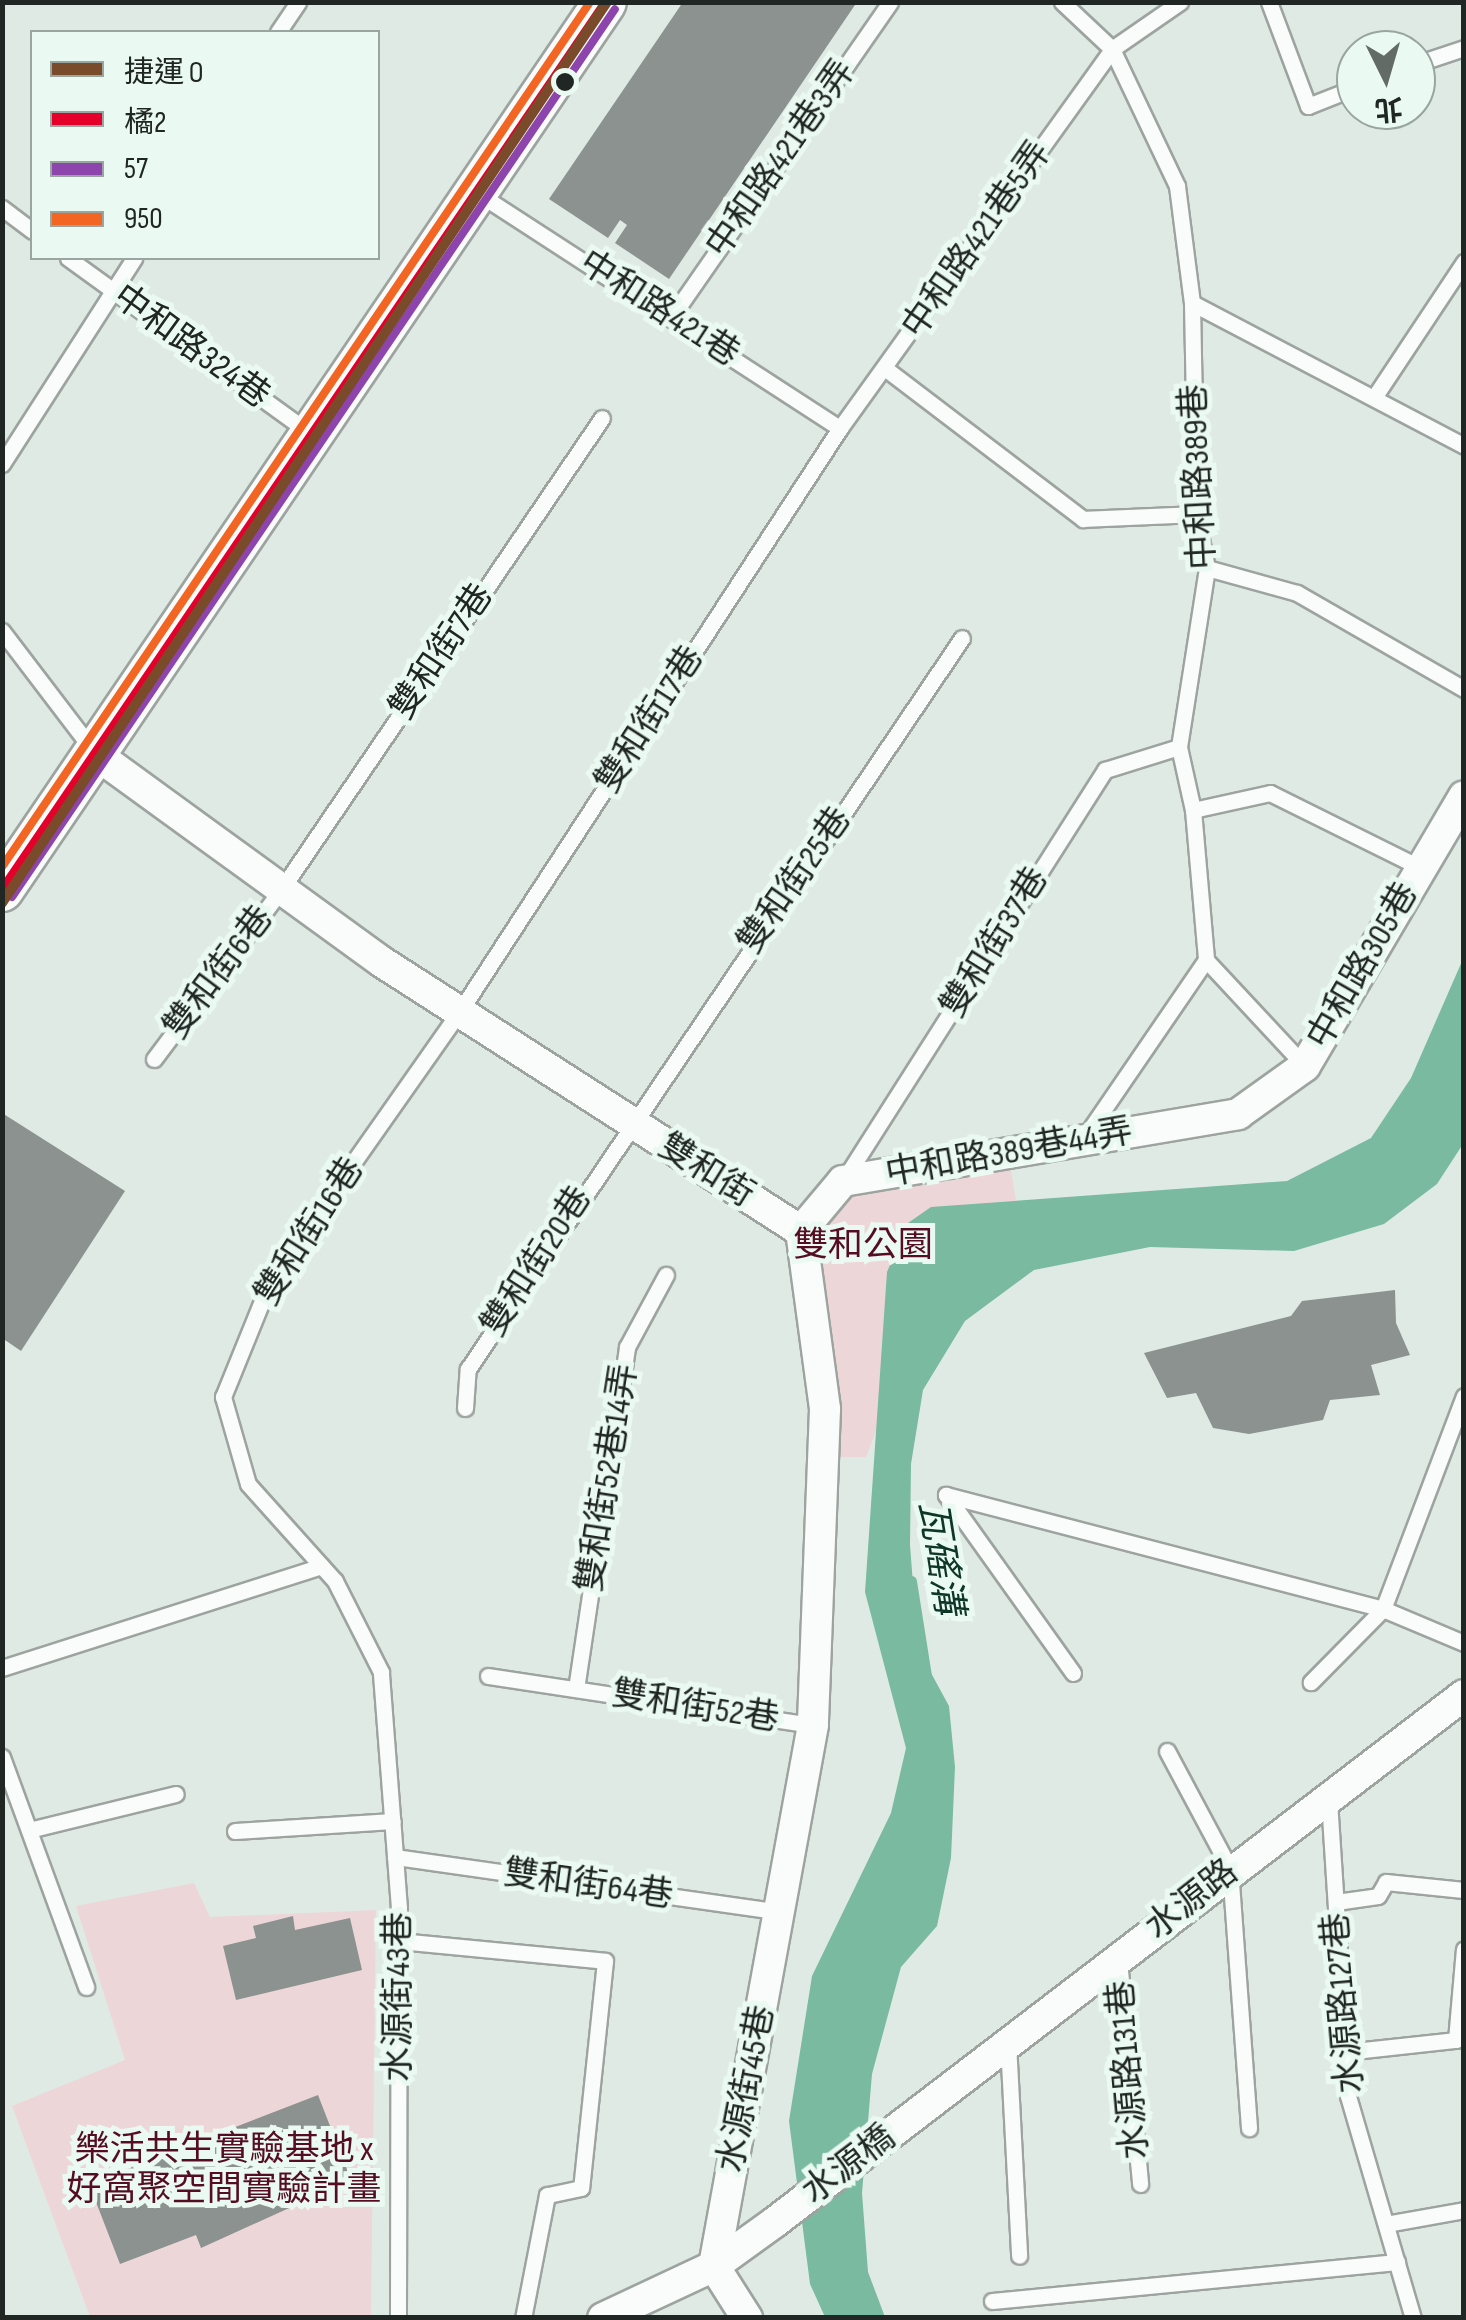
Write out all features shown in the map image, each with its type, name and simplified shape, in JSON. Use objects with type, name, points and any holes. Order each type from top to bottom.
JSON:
[{"type":"main road","points":[[2,890],[314,436],[605,2]]},
{"type":"street","name":"雙和街","points":[[97,755],[382,962],[801,1231]]},
{"type":"street","name":"中和路305巷","points":[[1238,1114],[1304,1066],[1464,796]]},
{"type":"street","name":"中和路389巷44弄","points":[[801,1231],[843,1181],[1238,1114]]},
{"type":"street","points":[[780,1912],[813,1725],[825,1409],[801,1231]]},
{"type":"street","name":"水源路","points":[[924,2109],[1230,1868],[1329,1800],[1464,1696]]},
{"type":"street","name":"水源街45巷","points":[[714,2266],[780,1912]]},
{"type":"street","name":"水源橋","points":[[604,2318],[714,2266],[924,2109]]},
{"type":"street","points":[[714,2266],[747,2318]]},
{"type":"lane","points":[[279,30],[298,2]]},
{"type":"lane","name":"中和路421巷3弄","points":[[672,316],[890,2]]},
{"type":"lane","name":"中和路389巷","points":[[1062,2],[1112,49],[1177,186],[1192,303],[1196,514],[1207,568],[1179,748],[1193,810],[1206,960]]},
{"type":"lane","points":[[1112,49],[1180,2]]},
{"type":"lane","points":[[1269,2],[1308,106],[1336,96]]},
{"type":"lane","points":[[1436,57],[1464,48]]},
{"type":"lane","name":"中和路421巷5弄","points":[[840,428],[1112,49]]},
{"type":"lane","name":"中和路421巷","points":[[475,192],[840,428]]},
{"type":"lane","points":[[2,208],[30,229]]},
{"type":"lane","name":"中和路324巷","points":[[71,260],[314,436]]},
{"type":"lane","points":[[2,464],[133,260]]},
{"type":"lane","points":[[1375,396],[1464,262]]},
{"type":"lane","points":[[1192,303],[1464,446]]},
{"type":"lane","points":[[886,369],[1084,519],[1196,514]]},
{"type":"lane","name":"雙和街7巷","points":[[283,887],[602,418]]},
{"type":"lane","name":"雙和街17巷","points":[[460,1010],[840,428]]},
{"type":"lane","points":[[1207,568],[1297,593],[1464,690]]},
{"type":"lane","points":[[2,631],[97,755]]},
{"type":"lane","name":"雙和街25巷","points":[[628,1123],[962,638]]},
{"type":"lane","name":"雙和街37巷","points":[[843,1181],[1106,770],[1179,748]]},
{"type":"lane","points":[[1193,810],[1270,793],[1421,868]]},
{"type":"lane","name":"雙和街6巷","points":[[154,1059],[283,887]]},
{"type":"lane","points":[[1082,1140],[1206,960],[1304,1066]]},
{"type":"lane","name":"雙和街16巷","points":[[393,1821],[381,1672],[321,1566],[248,1484],[224,1397],[270,1281],[460,1010]]},
{"type":"lane","name":"雙和街20巷","points":[[464,1408],[468,1369],[628,1123]]},
{"type":"lane","name":"雙和街52巷14弄","points":[[576,1689],[628,1347],[666,1275]]},
{"type":"lane","points":[[1311,1682],[1383,1609],[1464,1396]]},
{"type":"lane","points":[[1074,1672],[946,1496],[1383,1609],[1464,1644]]},
{"type":"lane","points":[[2,1668],[321,1566]]},
{"type":"lane","name":"雙和街52巷","points":[[488,1676],[813,1725]]},
{"type":"lane","points":[[1167,1751],[1230,1868],[1249,2128]]},
{"type":"lane","points":[[2,1757],[86,1987]]},
{"type":"lane","points":[[29,1830],[176,1794]]},
{"type":"lane","name":"水源路127巷","points":[[1329,1800],[1348,2096],[1413,2318]]},
{"type":"lane","points":[[235,1832],[393,1821]]},
{"type":"lane","name":"水源街43巷","points":[[393,1821],[399,1941],[398,2318]]},
{"type":"lane","name":"雙和街64巷","points":[[395,1857],[780,1912]]},
{"type":"lane","points":[[1336,1902],[1378,1896],[1386,1882],[1464,1890]]},
{"type":"lane","points":[[399,1941],[606,1961],[581,2188],[547,2194],[523,2318]]},
{"type":"lane","points":[[1345,2052],[1456,2040],[1464,1949]]},
{"type":"lane","name":"水源路131巷","points":[[1118,1956],[1140,2184]]},
{"type":"lane","points":[[1008,2043],[1019,2256]]},
{"type":"lane","points":[[1386,2224],[1464,2210]]},
{"type":"lane","points":[[992,2302],[1396,2262]]},
{"type":"green space","name":"雙和公園","points":[[1008,1153],[1019,1218],[880,1421],[866,1457],[823,1457],[799,1224],[843,1181]]},
{"type":"green space","name":"樂活共生實驗基地 x 好窩聚空間實驗計畫","points":[[194,1883],[210,1917],[376,1910],[371,2317],[90,2317],[12,2106],[125,2060],[76,1906]]},
{"type":"shaded area","points":[[1463,959],[1463,1144],[1437,1184],[1384,1224],[1294,1251],[1150,1247],[1034,1270],[965,1321],[923,1390],[911,1464],[910,1545],[918,1649],[949,1706],[955,1767],[951,1858],[937,1926],[901,1967],[872,2074],[862,2193],[868,2272],[885,2317],[825,2317],[810,2284],[789,2121],[812,1976],[891,1813],[906,1748],[865,1592],[887,1272],[908,1223],[931,1207],[1287,1181],[1371,1138],[1411,1078]]},
{"type":"building","points":[[683,2],[857,2],[669,279],[615,243],[627,225],[620,220],[608,238],[549,199]]},
{"type":"building","points":[[2,1113],[125,1191],[21,1351],[2,1338]]},
{"type":"building","points":[[1395,1290],[1396,1323],[1410,1355],[1371,1365],[1380,1395],[1330,1400],[1323,1420],[1249,1434],[1213,1428],[1196,1393],[1167,1398],[1144,1353],[1291,1316],[1302,1301]]},
{"type":"building","points":[[293,1916],[295,1930],[350,1918],[362,1970],[236,2000],[223,1946],[256,1938],[253,1926]]},
{"type":"building","points":[[318,2095],[351,2180],[201,2248],[196,2235],[120,2264],[89,2184]]},
{"type":"waterway","name":"瓦磘溝","points":[[911,1581],[926,1676]]},
{"type":"metro line","name":"O","points":[[2,903],[607,2]]},
{"type":"transit line","name":"950","points":[[2,867],[590,2]]},
{"type":"transit line","name":"橘2","points":[[2,889],[605,2]]},
{"type":"transit line","name":"57","points":[[12,897],[615,9]]}]
